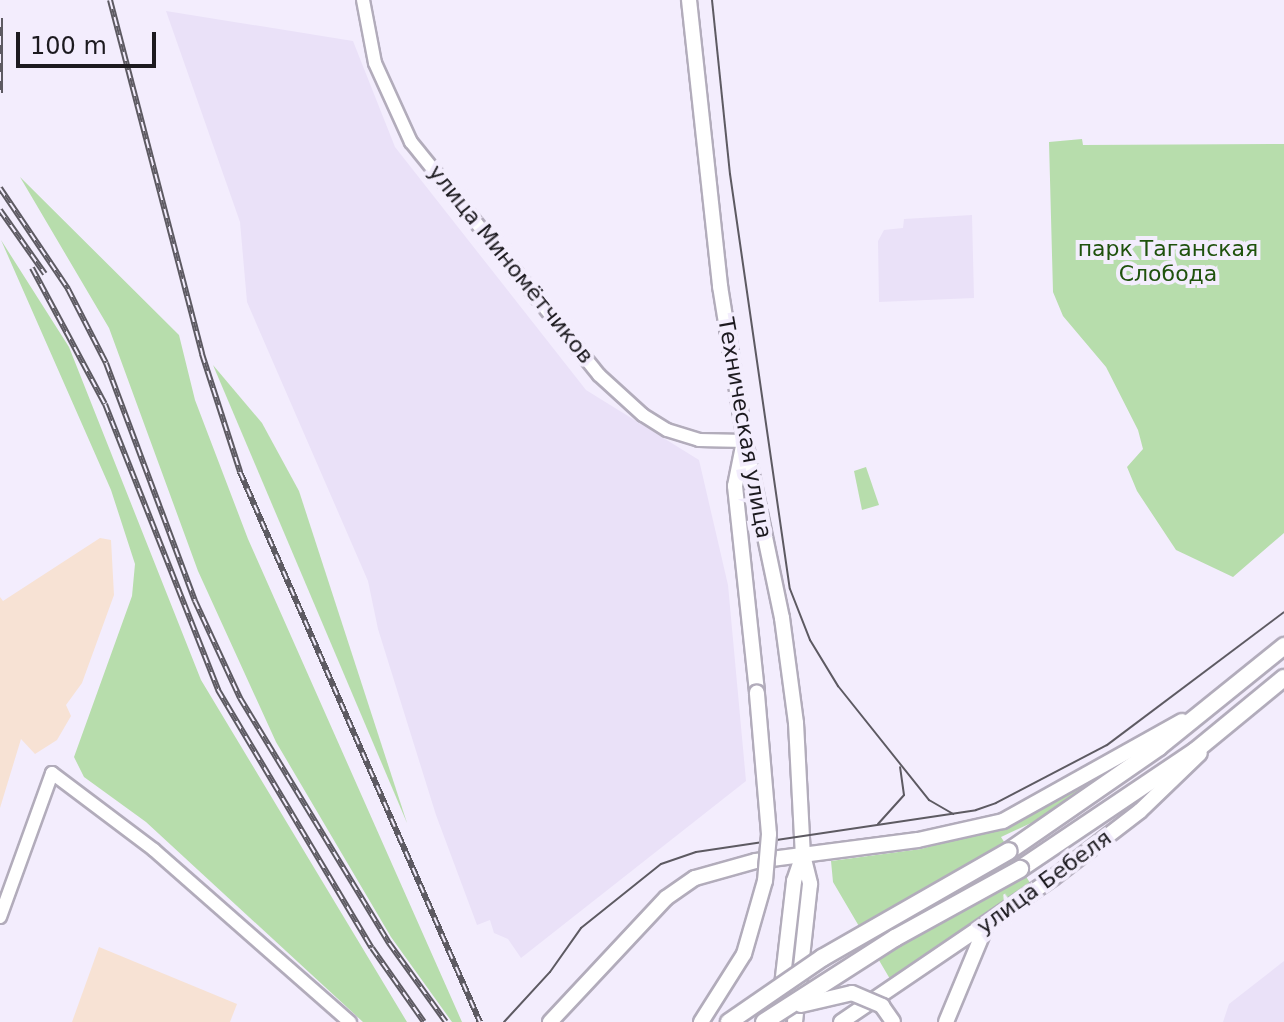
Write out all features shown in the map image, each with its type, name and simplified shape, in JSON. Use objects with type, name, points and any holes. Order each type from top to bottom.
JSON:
[{"type":"main road","name":"Техническая улица","points":[[689,0],[702,145],[745,441],[790,673],[803,855],[810,884],[795,1022]]},
{"type":"main road","points":[[701,1022],[744,954],[765,881],[769,820],[735,486],[745,441]]},
{"type":"main road","name":"улица Бебеля","points":[[729,1022],[835,950],[1009,851],[1121,776],[1284,646]]},
{"type":"main road","name":"улица Бебеля","points":[[841,1022],[986,926],[1140,811],[1232,722],[1284,678]]},
{"type":"main road","name":"улица Бебеля","points":[[550,1022],[679,888],[728,867],[918,840],[1003,821],[1214,702]]},
{"type":"main road","name":"улица Бебеля","points":[[767,1022],[895,938],[1020,869],[1232,722]]},
{"type":"main road","name":"Техническая улица","points":[[778,1022],[794,881],[803,855]]},
{"type":"main road","points":[[946,1022],[986,926]]},
{"type":"main road","points":[[767,1022],[837,992],[868,997],[893,1022]]},
{"type":"street","name":"улица Миномётчиков","points":[[363,0],[375,63],[411,142],[599,375],[643,415],[667,430],[699,440],[745,441]]},
{"type":"street","points":[[0,917],[52,773],[154,850],[350,1022]]},
{"type":"shaded area","points":[[166,11],[353,41],[395,147],[586,390],[699,460],[728,585],[746,781],[521,958],[508,939],[494,933],[490,920],[477,925],[436,815],[378,629],[368,581],[247,302],[240,222]]},
{"type":"shaded area","points":[[972,215],[974,298],[879,302],[878,241],[884,230],[903,228],[904,219]]},
{"type":"shaded area","points":[[100,538],[111,540],[114,595],[82,683],[66,705],[71,716],[57,740],[35,754],[21,739],[0,808],[0,597],[3,601]]},
{"type":"shaded area","points":[[99,947],[237,1004],[230,1022],[72,1022]]},
{"type":"shaded area","points":[[1284,961],[1284,1022],[1223,1022],[1229,1004]]},
{"type":"green space","name":"парк Таганская Слобода","points":[[1082,139],[1083,145],[1284,144],[1284,533],[1233,577],[1176,550],[1137,491],[1127,467],[1143,449],[1138,430],[1106,367],[1063,316],[1053,292],[1049,142]]},
{"type":"green space","points":[[20,177],[179,335],[195,400],[248,539],[462,1022],[452,1022],[391,937],[276,742],[198,571],[109,328]]},
{"type":"green space","points":[[1,240],[69,347],[201,680],[407,1022],[363,1022],[146,822],[84,777],[74,757],[132,596],[135,564],[111,490]]},
{"type":"green space","points":[[213,365],[262,423],[299,491],[407,823]]},
{"type":"green space","points":[[866,467],[879,505],[862,510],[854,471]]},
{"type":"green space","points":[[1114,767],[1042,818],[1001,837],[1032,886],[890,979],[833,882],[831,861],[921,849],[1006,826]]},
{"type":"tram line","points":[[712,0],[730,174],[790,589],[810,640],[838,686],[929,800],[953,814]]},
{"type":"tram line","points":[[504,1022],[550,972],[581,928],[661,864],[696,852],[976,810],[996,803],[1107,745],[1284,612]]},
{"type":"tram line","points":[[878,824],[904,795],[900,767]]},
{"type":"railway","points":[[110,0],[202,354],[240,472],[480,1022]]},
{"type":"railway","points":[[0,18],[0,93]]},
{"type":"railway","points":[[0,188],[68,289],[106,363],[195,601],[240,698],[389,943],[446,1022]]},
{"type":"railway","points":[[0,210],[45,274]]},
{"type":"railway","points":[[32,268],[105,404],[218,690],[372,948],[424,1022]]}]
